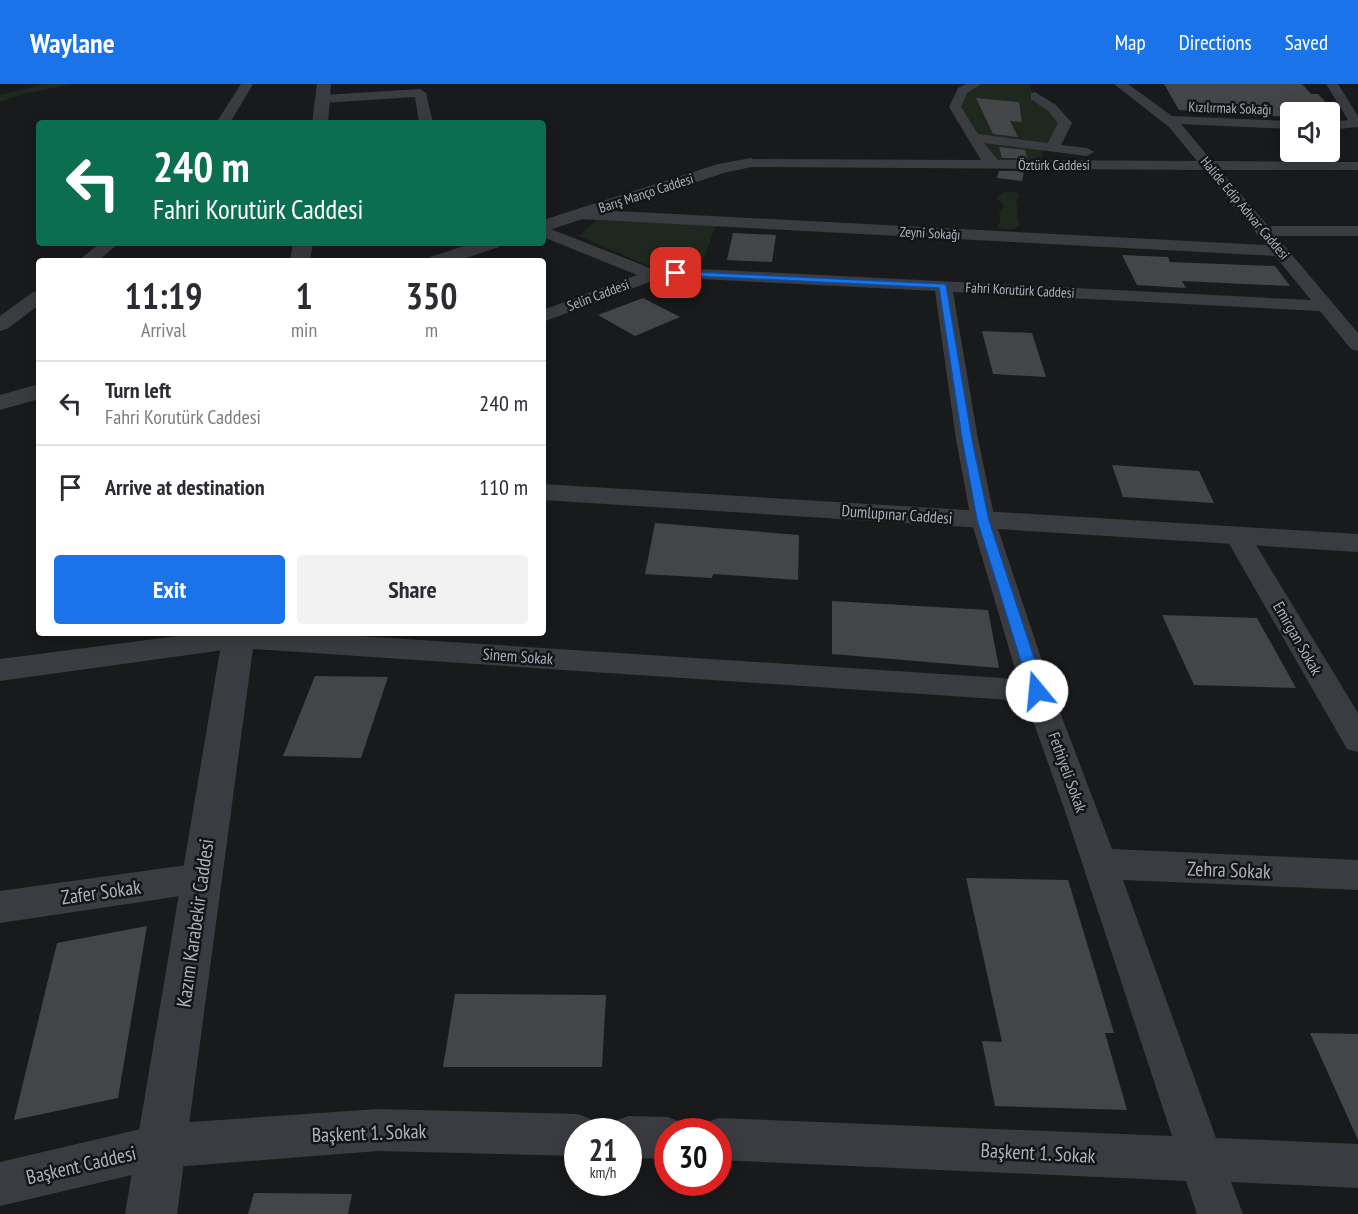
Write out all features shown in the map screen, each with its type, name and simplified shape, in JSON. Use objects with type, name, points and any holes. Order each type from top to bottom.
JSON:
[{"type":"street","points":[[225,120],[247,84]]},
{"type":"street","points":[[320,120],[324,84]]},
{"type":"street","name":"Halide Edip Adıvar Caddesi","points":[[1120,84],[1169,120],[1209,164],[1358,345]]},
{"type":"street","points":[[1332,84],[1357,123],[1340,125]]},
{"type":"street","points":[[971,85],[963,91],[956,107],[958,115],[986,157],[996,165]]},
{"type":"street","points":[[323,99],[420,93],[425,120]]},
{"type":"street","points":[[1035,96],[1052,108],[1065,123],[1053,148]]},
{"type":"street","name":"Kızılırmak Sokağı","points":[[1169,120],[1280,125]]},
{"type":"street","points":[[974,138],[1181,164]]},
{"type":"street","name":"Öztürk Caddesi","points":[[751,163],[780,161],[996,165],[1358,166]]},
{"type":"street","name":"Barış Manço Caddesi","points":[[546,225],[724,168],[751,163]]},
{"type":"street","name":"Zeyni Sokağı","points":[[579,214],[1280,250]]},
{"type":"street","points":[[1263,231],[1358,231]]},
{"type":"street","name":"Fahri Korutürk Caddesi","points":[[546,232],[653,275],[701,274],[1326,306]]},
{"type":"street","points":[[91,258],[107,246]]},
{"type":"street","points":[[446,258],[483,246]]},
{"type":"street","name":"Selin Caddesi","points":[[546,315],[653,275]]},
{"type":"street","name":"Fethiyeli Sokak","points":[[943,286],[967,439],[983,520],[1037,691],[1101,864],[1204,1161],[1220,1214]]},
{"type":"street","points":[[0,325],[36,298]]},
{"type":"street","points":[[0,403],[36,392]]},
{"type":"street","name":"Dumlupınar Caddesi","points":[[546,492],[1358,543]]},
{"type":"street","name":"Emirgan Sokak","points":[[1238,535],[1358,740]]},
{"type":"street","name":"Sinem Sokak","points":[[0,669],[231,636]]},
{"type":"street","name":"Kazım Karabekir Caddesi","points":[[151,1214],[238,636]]},
{"type":"street","name":"Sinem Sokak","points":[[252,636],[1037,691]]},
{"type":"street","name":"Zehra Sokak","points":[[1101,864],[1358,875]]},
{"type":"street","name":"Zafer Sokak","points":[[0,907],[201,878]]},
{"type":"street","name":"Başkent 1. Sokak","points":[[162,1146],[378,1130],[564,1135]]},
{"type":"street","name":"Başkent 1. Sokak","points":[[732,1140],[1358,1166]]},
{"type":"street","name":"Başkent Caddesi","points":[[0,1184],[162,1146]]},
{"type":"shaded area","points":[[43,84],[73,84],[23,94],[0,102],[0,95]]},
{"type":"shaded area","points":[[967,84],[1030,84],[1037,100],[1059,122],[1050,143],[1043,144],[1042,163],[1001,162],[993,159],[963,114],[961,103]]},
{"type":"shaded area","points":[[1005,191],[1017,193],[1019,198],[1016,200],[1017,219],[1020,225],[1015,229],[1000,229],[998,225],[1000,223],[999,212],[1004,207],[996,199]]},
{"type":"shaded area","points":[[596,220],[716,225],[700,269],[651,267],[579,236]]},
{"type":"building","points":[[1164,84],[1302,84],[1311,94],[1318,94],[1326,102],[1280,102],[1280,116],[1179,110]]},
{"type":"building","points":[[976,98],[1019,102],[1022,122],[1010,121],[1018,137],[993,134]]},
{"type":"building","points":[[999,147],[1025,150],[1027,158],[1002,158]]},
{"type":"building","points":[[999,171],[1024,171],[1022,181],[997,178]]},
{"type":"building","points":[[733,233],[776,235],[772,262],[727,260]]},
{"type":"building","points":[[1122,255],[1168,257],[1170,262],[1275,266],[1290,286],[1182,281],[1186,288],[1137,285]]},
{"type":"building","points":[[643,298],[680,317],[635,336],[598,315]]},
{"type":"building","points":[[982,331],[1032,333],[1046,377],[993,374]]},
{"type":"building","points":[[1112,465],[1199,471],[1214,503],[1123,497]]},
{"type":"building","points":[[655,523],[799,535],[798,580],[713,574],[712,578],[645,574]]},
{"type":"building","points":[[832,601],[988,610],[999,668],[832,654]]},
{"type":"building","points":[[1162,615],[1257,618],[1296,688],[1194,685]]},
{"type":"building","points":[[315,676],[388,677],[361,758],[283,756]]},
{"type":"building","points":[[966,878],[1068,880],[1114,1033],[1105,1033],[1127,1110],[995,1106],[982,1041],[1002,1042]]},
{"type":"building","points":[[147,926],[118,1098],[14,1120],[57,943]]},
{"type":"building","points":[[455,994],[606,995],[602,1067],[443,1067]]},
{"type":"building","points":[[1310,1033],[1358,1034],[1358,1140]]},
{"type":"building","points":[[254,1193],[352,1194],[348,1214],[248,1214]]},
{"type":"route","points":[[676,273],[943,286],[967,439],[983,520],[1037,691]]}]
